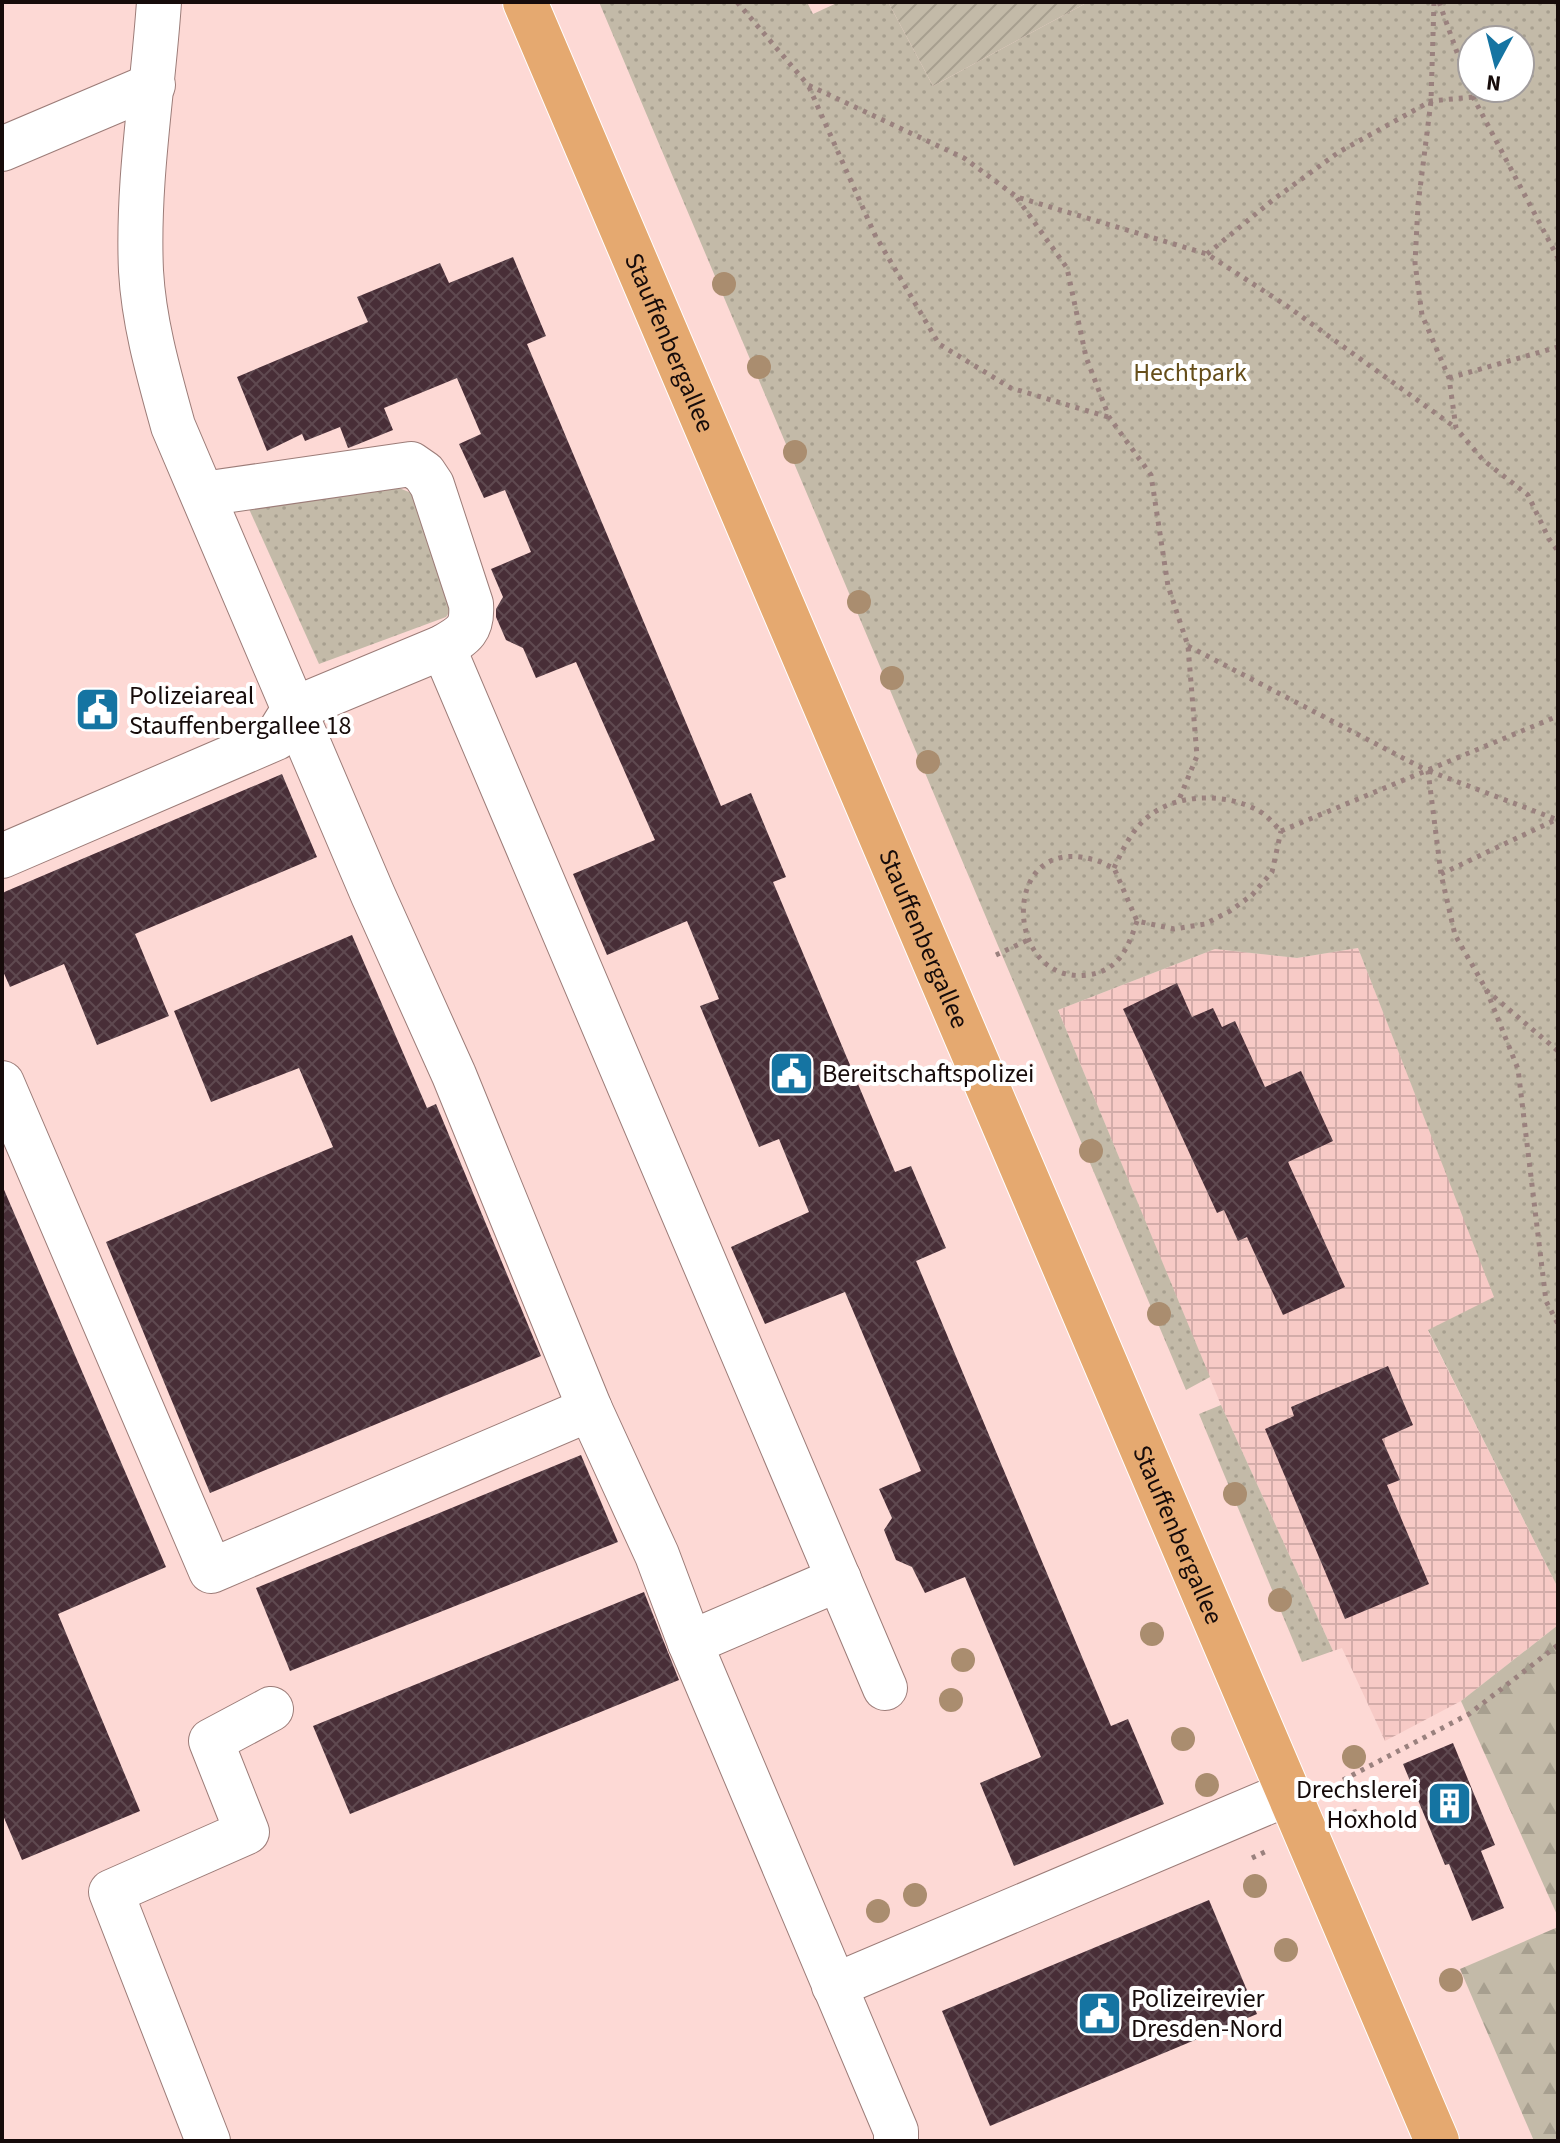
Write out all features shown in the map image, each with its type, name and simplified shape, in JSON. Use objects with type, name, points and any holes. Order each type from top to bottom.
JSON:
[{"type":"main road","name":"Stauffenbergallee","points":[[525,2],[1437,2141]]},
{"type":"lane","points":[[159,2],[142,191],[141,272],[151,348],[173,426],[373,895],[454,1075],[590,1409],[657,1555],[690,1643],[896,2131],[896,2141]]},
{"type":"lane","points":[[4,144],[153,85]]},
{"type":"lane","points":[[2,856],[276,738],[294,709],[443,647],[462,636],[472,620],[471,604],[432,485],[424,473],[411,464],[203,494]]},
{"type":"lane","points":[[443,647],[885,1688]]},
{"type":"lane","points":[[2,1083],[211,1571],[590,1409]]},
{"type":"lane","points":[[690,1643],[839,1579]]},
{"type":"lane","points":[[208,2141],[111,1892],[247,1832],[211,1741],[271,1709]]},
{"type":"lane","points":[[834,1986],[1289,1793]]},
{"type":"path","points":[[737,2],[808,85],[875,235],[939,344],[1011,388],[1109,417]]},
{"type":"path","points":[[1437,2],[1456,52]]},
{"type":"path","points":[[1437,2],[1415,263],[1422,315],[1449,378],[1456,428]]},
{"type":"path","points":[[808,85],[964,158],[1017,197],[1067,268],[1086,357],[1109,417],[1151,475],[1168,586],[1188,646],[1197,756],[1178,802]]},
{"type":"path","points":[[1207,254],[1274,199],[1339,152],[1431,101],[1456,99]]},
{"type":"path","points":[[1477,104],[1558,258]]},
{"type":"path","points":[[1017,197],[1207,254],[1287,306],[1456,428],[1483,460],[1528,495],[1558,551]]},
{"type":"path","points":[[1449,378],[1558,347]]},
{"type":"path","points":[[1188,646],[1428,771],[1558,819]]},
{"type":"path","points":[[1281,831],[1558,716]]},
{"type":"path","points":[[1428,771],[1441,874],[1455,935],[1486,989],[1518,1069],[1546,1301],[1558,1324]]},
{"type":"path","points":[[1114,868],[1127,840],[1149,815],[1178,802],[1208,797],[1233,800],[1260,811],[1281,831]]},
{"type":"path","points":[[1441,874],[1558,819]]},
{"type":"path","points":[[1137,921],[1174,929],[1205,924],[1230,911],[1252,895],[1272,872],[1281,831]]},
{"type":"path","points":[[1068,857],[1090,858],[1114,868],[1137,921],[1130,944],[1117,963],[1097,974],[1076,976],[1056,970],[1039,958],[1028,940],[1023,903],[1025,890],[1033,875],[1049,863],[1068,857]]},
{"type":"path","points":[[996,955],[1028,940]]},
{"type":"path","points":[[1486,989],[1558,1051]]},
{"type":"path","points":[[1343,1780],[1469,1714],[1558,1645]]},
{"type":"shaded area","points":[[1358,948],[1496,1300],[1428,1331],[1558,1588],[1558,1625],[1461,1701],[1385,1741],[1342,1648],[1333,1651],[1221,1405],[1058,1010],[1215,949],[1297,958]]},
{"type":"green space","name":"Hechtpark","points":[[599,2],[807,2],[813,14],[839,2],[888,2],[933,86],[1088,2],[1558,2],[1558,1588],[1428,1330],[1494,1297],[1358,948],[1297,958],[1215,949],[1058,1010],[1210,1377],[1186,1390]]},
{"type":"green space","points":[[888,2],[1088,2],[933,86]]},
{"type":"green space","points":[[394,486],[414,494],[459,599],[446,617],[319,664],[249,509]]},
{"type":"green space","points":[[1221,1405],[1333,1651],[1302,1662],[1199,1414]]},
{"type":"green space","points":[[1558,1625],[1558,1917],[1461,1701]]},
{"type":"green space","points":[[1558,1927],[1558,2141],[1534,2141],[1460,1969]]},
{"type":"building","name":"Bereitschaftspolizei","points":[[513,257],[546,336],[527,344],[721,806],[751,793],[786,877],[773,882],[895,1172],[911,1166],[946,1248],[916,1261],[1111,1726],[1128,1719],[1164,1804],[1014,1866],[980,1783],[1041,1757],[965,1577],[925,1593],[912,1567],[896,1560],[884,1530],[892,1518],[879,1489],[921,1471],[845,1292],[765,1324],[731,1247],[809,1212],[779,1139],[759,1147],[700,1006],[719,999],[687,921],[607,955],[573,874],[655,840],[576,662],[536,678],[523,648],[506,640],[496,617],[496,609],[503,597],[491,569],[531,552],[505,490],[484,498],[459,444],[481,434],[457,378],[384,408],[393,430],[351,447],[348,448],[340,427],[305,441],[302,434],[267,451],[237,377],[368,322],[357,297],[440,263],[449,283]]},
{"type":"building","points":[[282,774],[317,857],[135,934],[169,1016],[97,1045],[64,964],[10,987],[2,969],[2,893]]},
{"type":"building","points":[[352,935],[427,1108],[436,1104],[541,1356],[210,1493],[106,1242],[333,1147],[299,1068],[211,1102],[174,1011]]},
{"type":"building","points":[[1177,983],[1192,1017],[1213,1008],[1222,1027],[1235,1021],[1265,1087],[1301,1071],[1333,1141],[1288,1162],[1345,1287],[1283,1315],[1247,1237],[1238,1241],[1224,1210],[1217,1213],[1123,1009]]},
{"type":"building","points":[[2,1185],[166,1567],[58,1614],[140,1811],[22,1860],[2,1813]]},
{"type":"building","points":[[1388,1366],[1413,1425],[1382,1439],[1400,1480],[1387,1485],[1429,1584],[1345,1619],[1265,1429],[1294,1416],[1291,1407]]},
{"type":"building","points":[[581,1455],[618,1542],[290,1671],[256,1588]]},
{"type":"building","points":[[644,1592],[679,1680],[350,1814],[313,1726]]},
{"type":"building","name":"Drechslerei Hoxhold","points":[[1453,1743],[1495,1845],[1481,1851],[1504,1908],[1472,1921],[1403,1764]]},
{"type":"building","name":"Polizeirevier Dresden-Nord","points":[[1209,1900],[1257,2014],[990,2126],[942,2011]]},
{"type":"place","name":"Polizeiareal Stauffenbergallee 18","points":[[98,710]]},
{"type":"place","name":"Bereitschaftspolizei","points":[[791,1073]]},
{"type":"place","name":"Drechslerei Hoxhold","points":[[1449,1804]]},
{"type":"place","name":"Polizeirevier Dresden-Nord","points":[[1100,2013]]}]
